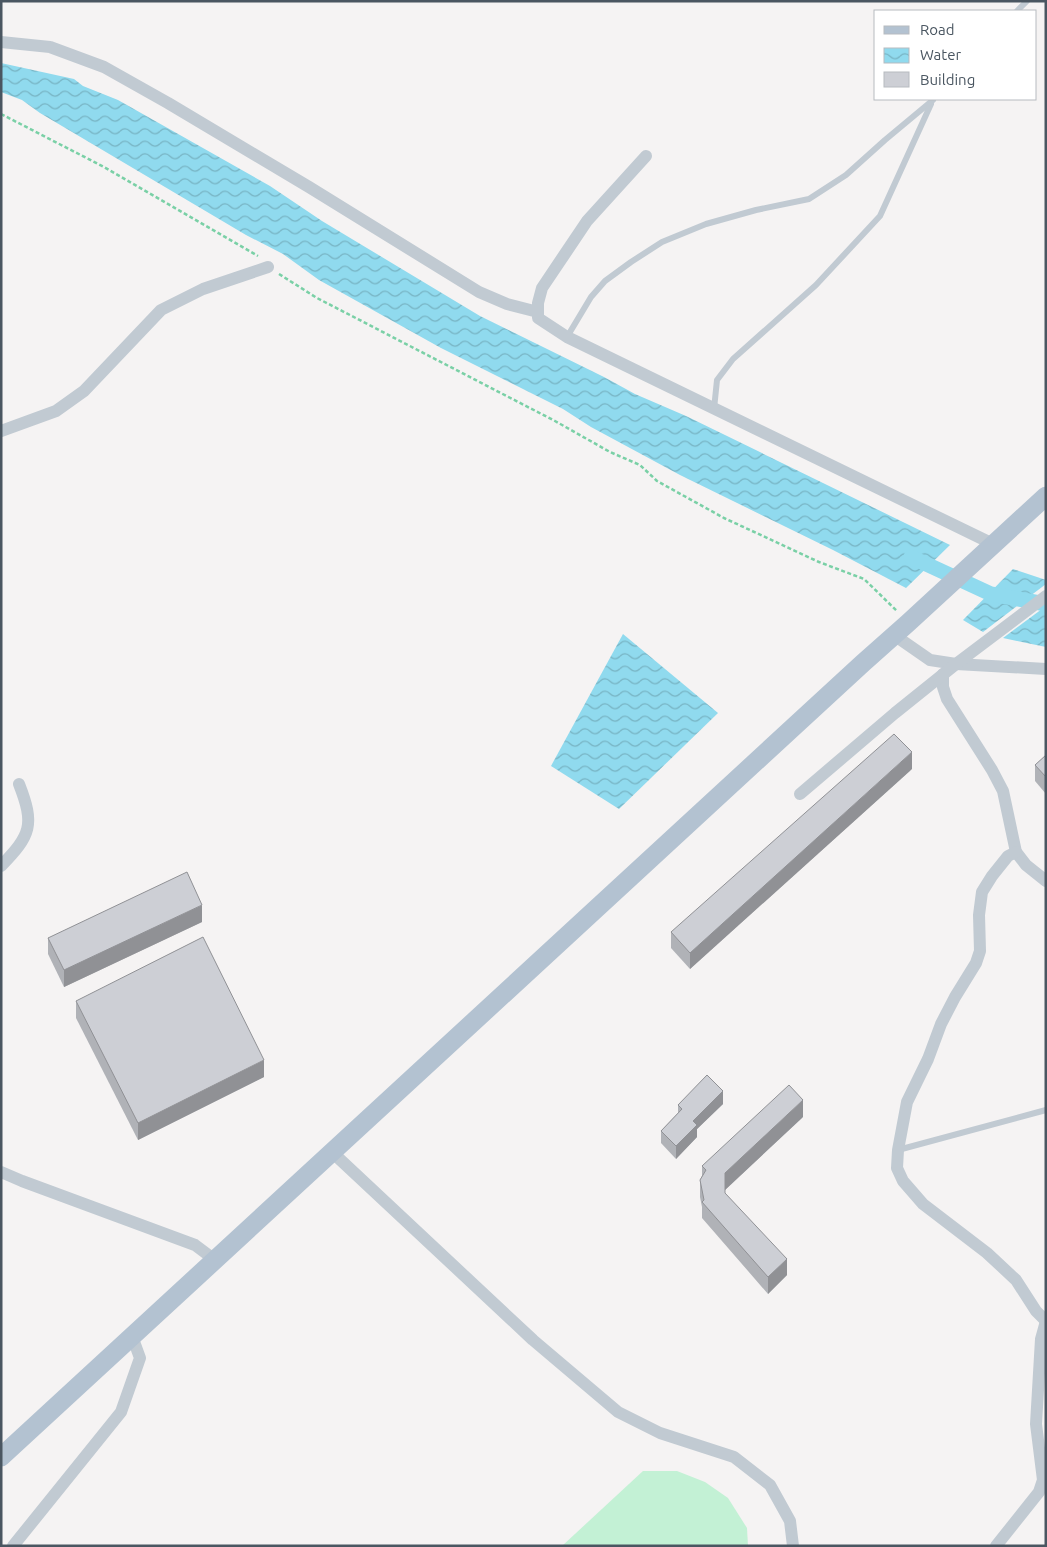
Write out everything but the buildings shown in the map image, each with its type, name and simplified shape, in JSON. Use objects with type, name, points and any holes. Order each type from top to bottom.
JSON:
[{"type":"main road","points":[[1,1457],[1046,496]]},
{"type":"street","points":[[1,42],[50,47],[104,67],[309,187],[479,292],[507,304],[538,312]]},
{"type":"street","points":[[646,156],[582,229],[542,288],[538,318],[567,337],[993,544]]},
{"type":"street","points":[[1,431],[56,411],[84,391],[162,310],[203,289],[268,267]]},
{"type":"street","points":[[800,794],[943,674],[1046,596]]},
{"type":"street","points":[[894,635],[930,660],[956,664],[1046,669]]},
{"type":"street","points":[[943,674],[943,686],[947,699],[992,770],[1003,791],[1016,852],[1026,865],[1046,881]]},
{"type":"street","points":[[1,866],[19,848],[28,830],[28,806],[19,784]]},
{"type":"street","points":[[996,1546],[1044,1483],[1036,1424],[1041,1339],[1046,1321],[1036,1311],[1016,1280],[987,1253],[923,1204],[903,1181],[897,1168],[898,1150],[907,1102],[928,1060],[941,1024],[976,963],[980,951],[979,914],[982,892],[1008,856],[1016,852]]},
{"type":"street","points":[[332,1152],[534,1340],[618,1412],[660,1433],[734,1457],[770,1485],[790,1521],[792,1546]]},
{"type":"street","points":[[1,1172],[195,1245],[215,1260]]},
{"type":"street","points":[[13,1546],[121,1412],[140,1358],[132,1336]]},
{"type":"lane","points":[[1018,10],[1027,1]]},
{"type":"lane","points":[[567,337],[591,297],[604,281],[631,262],[662,242],[706,224],[756,210],[809,199],[846,175],[933,100]]},
{"type":"lane","points":[[714,409],[717,380],[734,359],[816,285],[880,216],[934,100]]},
{"type":"lane","points":[[898,1150],[1046,1110]]},
{"type":"path","points":[[1,114],[104,166],[258,256],[268,267],[317,298],[610,452],[640,465],[657,481],[724,518],[820,562],[864,579],[908,623]]},
{"type":"green space","points":[[643,1471],[677,1471],[705,1482],[728,1498],[747,1528],[748,1546],[562,1546]]},
{"type":"water","points":[[1,63],[74,79],[83,86],[118,100],[270,186],[322,221],[480,316],[635,394],[686,416],[950,545],[906,588],[680,475],[591,427],[563,409],[441,348],[319,280],[283,254],[246,235],[40,113],[22,100],[1,92]]},
{"type":"water","points":[[1013,569],[1046,580],[1046,584],[983,632],[963,620]]},
{"type":"water","points":[[1046,606],[1046,647],[1003,638]]},
{"type":"water","points":[[623,634],[718,713],[619,809],[551,766]]},
{"type":"waterway","points":[[911,557],[991,594],[1046,604]]}]
